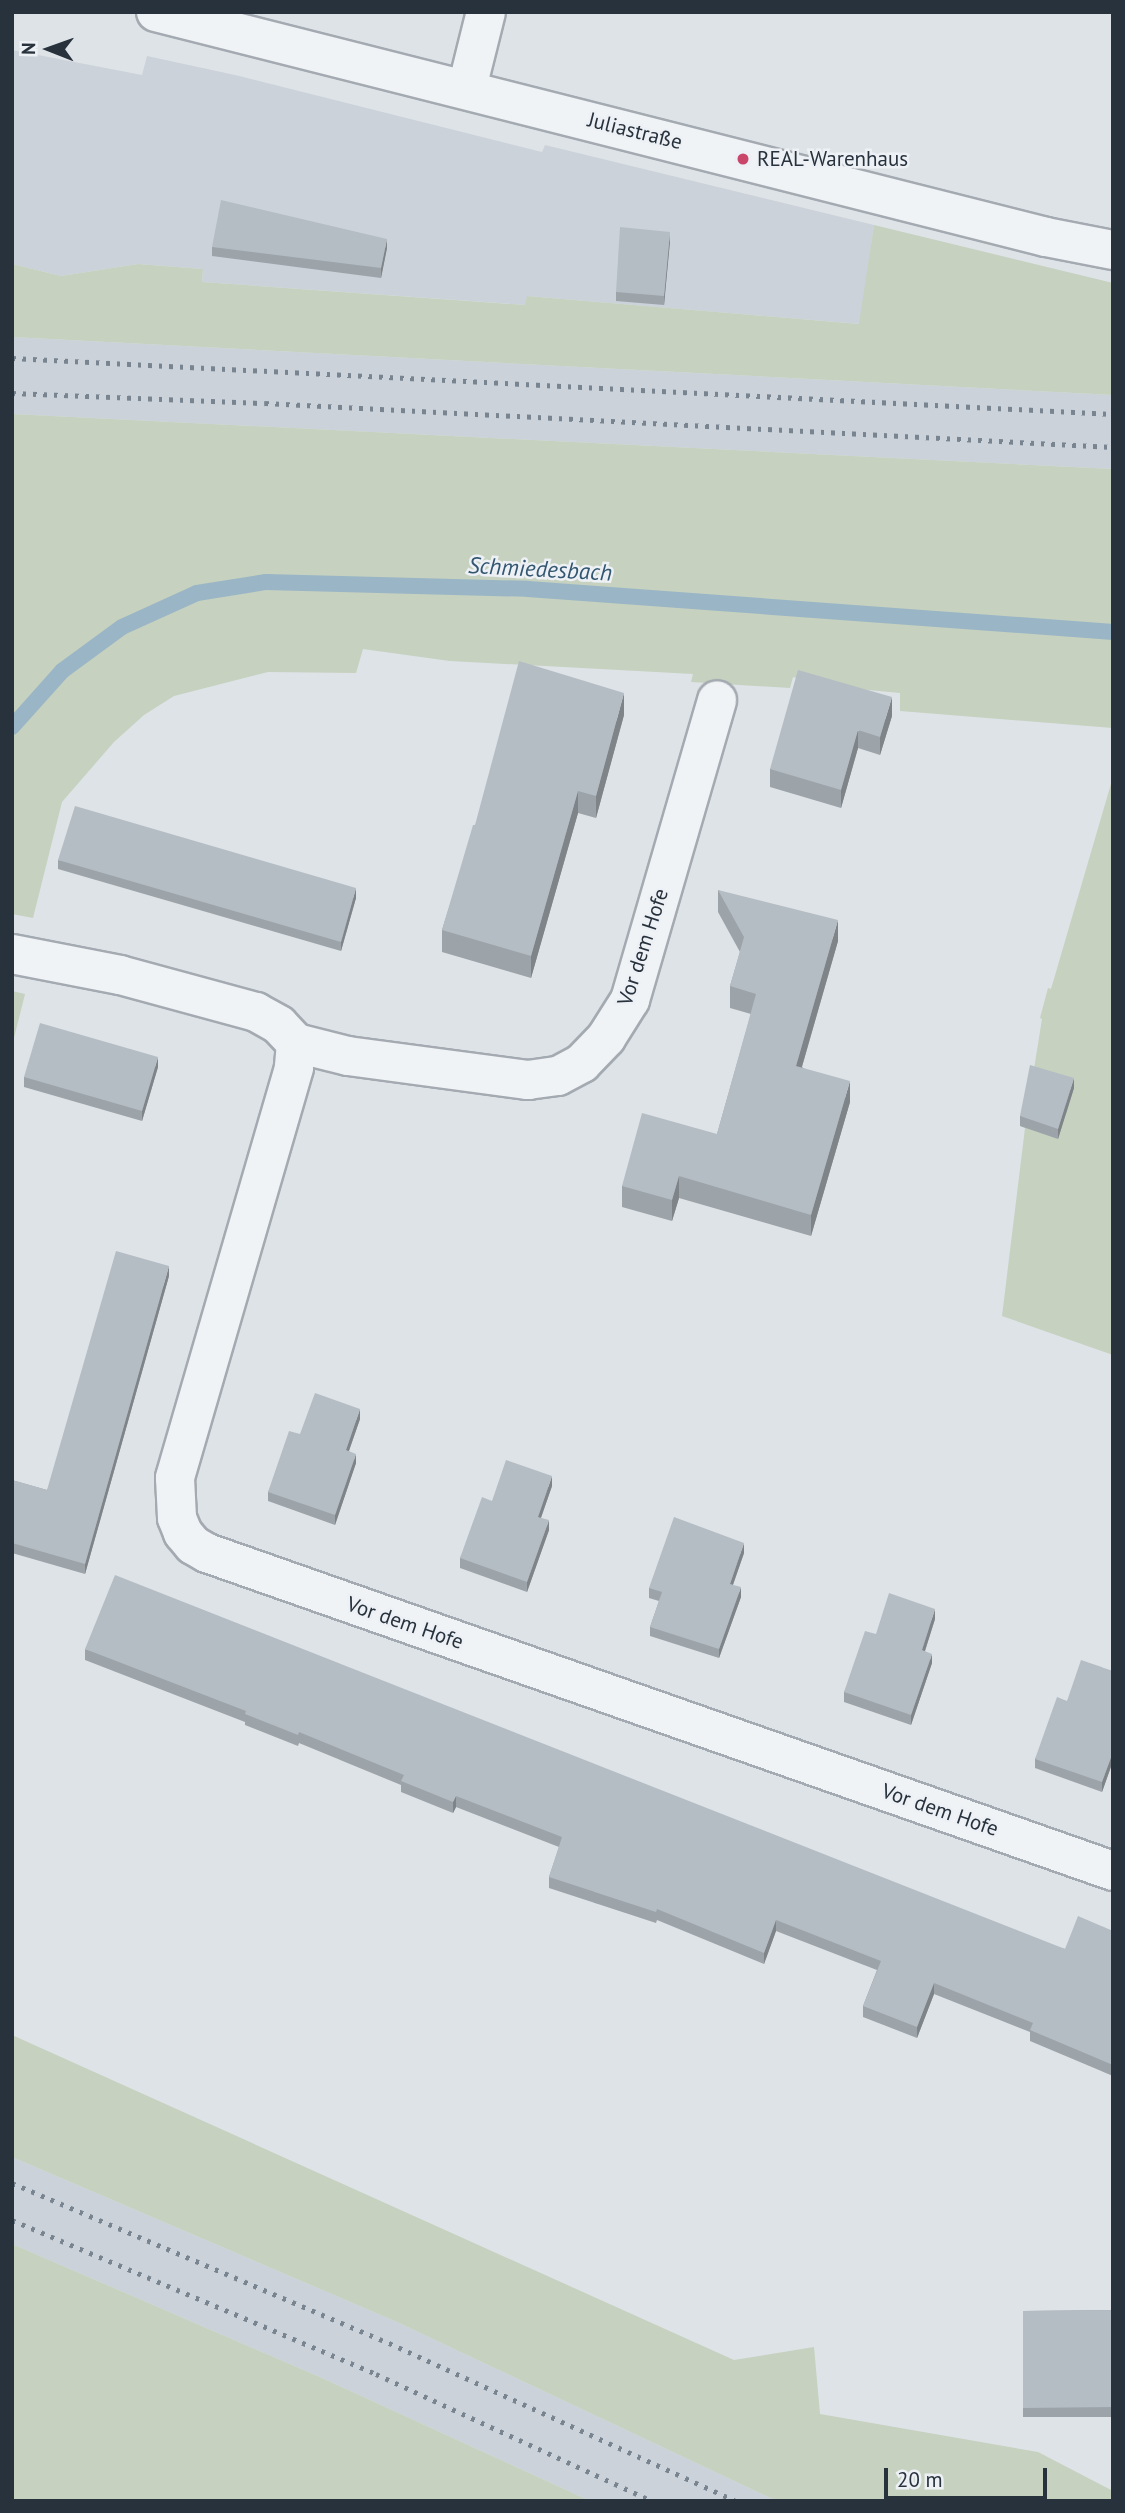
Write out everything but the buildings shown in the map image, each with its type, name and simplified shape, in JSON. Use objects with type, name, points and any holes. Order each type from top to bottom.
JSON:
[{"type":"street","name":"Juliastraße","points":[[156,12],[467,88],[1046,237],[1113,250]]},
{"type":"street","points":[[467,88],[486,12]]},
{"type":"street","name":"Vor dem Hofe","points":[[12,954],[120,975],[256,1012],[279,1025],[296,1043],[348,1056],[528,1080],[558,1076],[582,1063],[606,1038],[630,1000],[717,700]]},
{"type":"street","name":"Vor dem Hofe","points":[[296,1043],[294,1069],[175,1478],[177,1518],[183,1533],[193,1545],[207,1553],[1113,1871]]},
{"type":"shaded area","points":[[12,50],[142,75],[147,56],[235,75],[542,152],[545,145],[874,225],[860,324],[527,296],[526,305],[202,282],[203,269],[138,264],[61,276],[12,264]]},
{"type":"shaded area","points":[[12,337],[1113,395],[1113,469],[12,414]]},
{"type":"shaded area","points":[[12,2157],[397,2322],[777,2501],[590,2501],[322,2378],[12,2244]]},
{"type":"green space","points":[[874,225],[1113,283],[1113,395],[12,337],[12,264],[61,276],[138,264],[203,269],[202,282],[525,305],[527,296],[859,324]]},
{"type":"green space","points":[[12,414],[1113,469],[1113,728],[900,711],[900,693],[816,685],[793,677],[790,688],[691,682],[693,674],[450,661],[363,649],[356,673],[268,672],[174,696],[144,715],[114,742],[62,802],[33,918],[12,914]]},
{"type":"green space","points":[[1113,777],[1113,1355],[1002,1316],[1025,1128],[1020,1126],[1030,1075],[1033,1075],[1042,1019],[1040,1018],[1048,988],[1051,989]]},
{"type":"green space","points":[[12,991],[25,994],[12,1046]]},
{"type":"green space","points":[[12,2035],[734,2360],[814,2347],[820,2414],[1038,2452],[1113,2491],[1113,2501],[777,2501],[397,2322],[12,2157]]},
{"type":"green space","points":[[12,2244],[322,2378],[590,2501],[12,2501]]},
{"type":"waterway","name":"Schmiedesbach","points":[[12,727],[62,671],[122,627],[197,593],[266,582],[528,589],[1113,632]]},
{"type":"railway","points":[[12,358],[1113,414]]},
{"type":"railway","points":[[12,393],[265,403],[1113,447]]},
{"type":"railway","points":[[12,2183],[389,2343],[735,2501]]},
{"type":"railway","points":[[12,2220],[376,2374],[652,2501]]},
{"type":"place","name":"REAL-Warenhaus","points":[[743,159]]}]
